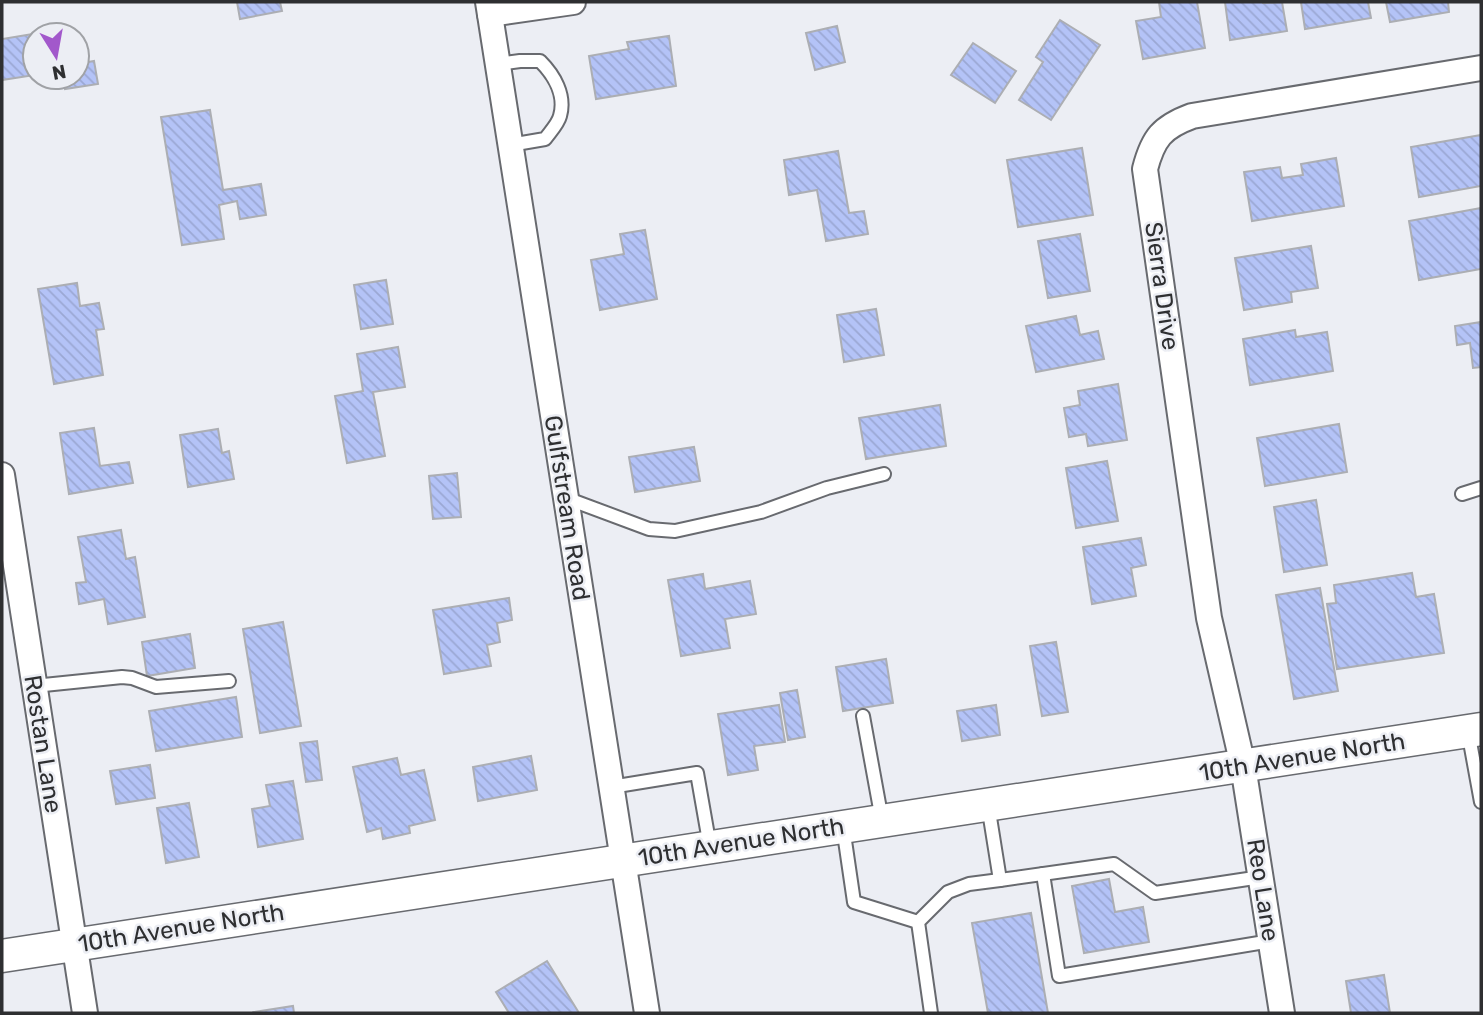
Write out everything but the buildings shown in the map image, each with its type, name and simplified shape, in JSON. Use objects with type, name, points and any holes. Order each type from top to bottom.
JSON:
[{"type":"street","points":[[489,8],[573,2]]},
{"type":"street","name":"Gulfstream Road","points":[[489,8],[647,1013]]},
{"type":"street","name":"Sierra Drive","points":[[1243,766],[1209,618],[1145,169],[1150,150],[1160,135],[1174,122],[1192,116],[1481,68]]},
{"type":"street","name":"Rostan Lane","points":[[2,475],[16,596],[34,686],[85,1013]]},
{"type":"street","name":"10th Avenue North","points":[[2,956],[1474,730]]},
{"type":"street","name":"Reo Lane","points":[[1243,766],[1282,1013]]},
{"type":"lane","points":[[498,64],[540,61],[551,73],[562,102],[560,118],[545,139],[510,145]]},
{"type":"lane","points":[[565,498],[649,529],[675,531],[761,512],[827,488],[884,474]]},
{"type":"lane","points":[[1462,494],[1481,488]]},
{"type":"lane","points":[[34,686],[122,677],[156,687],[229,681]]},
{"type":"lane","points":[[863,716],[882,821]]},
{"type":"lane","points":[[1474,730],[1481,802]]},
{"type":"lane","points":[[611,788],[697,773],[710,847]]},
{"type":"lane","points":[[988,805],[1000,880]]},
{"type":"lane","points":[[843,827],[854,902],[918,922]]},
{"type":"lane","points":[[918,922],[948,892],[969,884],[1114,864],[1155,894],[1261,877]]},
{"type":"lane","points":[[1042,874],[1059,976],[1270,941]]},
{"type":"lane","points":[[918,922],[931,1013]]}]
